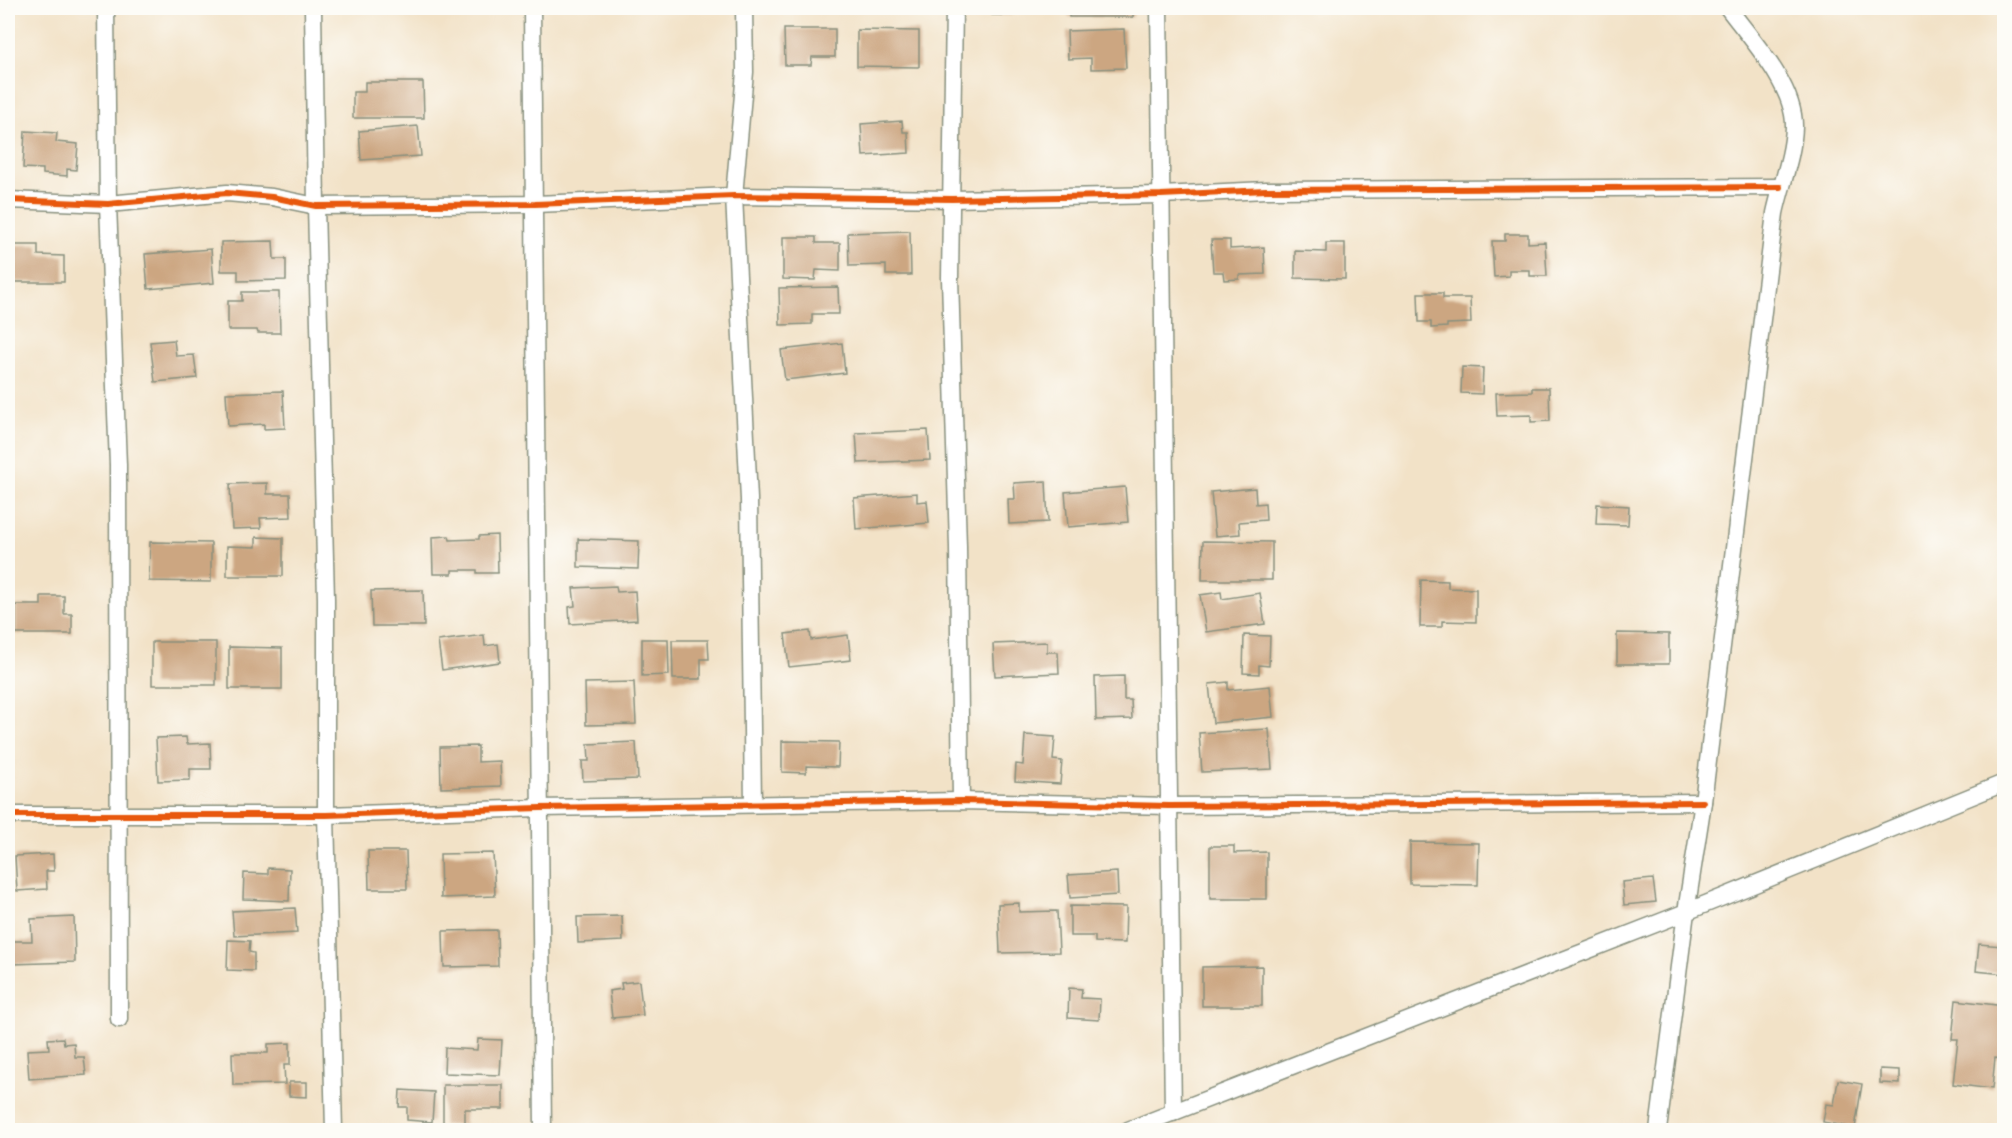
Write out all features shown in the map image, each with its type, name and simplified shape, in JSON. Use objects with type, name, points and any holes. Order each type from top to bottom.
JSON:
[{"type":"street","points":[[106,8],[108,204],[118,465],[119,1018]]},
{"type":"street","points":[[313,8],[326,599],[326,815],[334,1131]]},
{"type":"street","points":[[532,8],[543,1131]]},
{"type":"street","points":[[744,8],[745,72],[734,196],[749,499],[753,804]]},
{"type":"street","points":[[954,8],[950,278],[958,547],[961,801]]},
{"type":"street","points":[[1159,8],[1173,1113]]},
{"type":"street","points":[[1658,1131],[1686,912],[1703,802],[1772,236],[1794,126],[1789,101],[1777,74],[1728,8]]},
{"type":"street","points":[[8,200],[108,204],[227,193],[272,197],[316,206],[535,204],[734,196],[952,199],[1161,195],[1266,190],[1780,187]]},
{"type":"street","points":[[1128,1131],[1686,912],[2004,783]]},
{"type":"street","points":[[8,815],[326,815],[540,808],[961,801],[1169,806],[1703,802]]},
{"type":"building","points":[[992,8],[1049,8],[1049,10],[1012,11],[1012,15],[992,15]]},
{"type":"building","points":[[1069,8],[1133,8],[1133,17],[1069,17]]},
{"type":"building","points":[[784,29],[835,29],[835,57],[812,57],[811,65],[785,65]]},
{"type":"building","points":[[1124,29],[1126,68],[1091,69],[1091,58],[1068,59],[1067,31]]},
{"type":"building","points":[[857,30],[919,31],[919,67],[857,66]]},
{"type":"building","points":[[365,82],[423,82],[424,118],[353,118],[353,92],[365,92]]},
{"type":"building","points":[[902,121],[903,132],[908,132],[909,153],[863,156],[861,124]]},
{"type":"building","points":[[418,126],[421,156],[361,160],[359,131]]},
{"type":"building","points":[[25,131],[57,133],[56,142],[78,144],[76,170],[67,169],[67,176],[43,174],[43,169],[23,168]]},
{"type":"building","points":[[910,231],[911,275],[886,275],[886,265],[849,266],[848,233]]},
{"type":"building","points":[[1505,234],[1528,234],[1528,243],[1545,242],[1547,276],[1530,276],[1530,270],[1509,270],[1509,276],[1494,277],[1492,241],[1505,241]]},
{"type":"building","points":[[783,237],[816,237],[816,243],[840,243],[840,271],[816,270],[815,280],[783,279]]},
{"type":"building","points":[[1211,240],[1230,240],[1230,249],[1264,247],[1265,274],[1239,275],[1239,279],[1224,280],[1223,272],[1213,272]]},
{"type":"building","points":[[273,241],[274,259],[286,259],[286,280],[238,281],[238,271],[221,271],[221,242]]},
{"type":"building","points":[[1326,243],[1345,243],[1345,279],[1295,278],[1295,251],[1326,252]]},
{"type":"building","points":[[13,245],[38,245],[38,255],[64,256],[64,282],[12,282]]},
{"type":"building","points":[[211,249],[214,283],[148,289],[145,254]]},
{"type":"building","points":[[838,287],[839,314],[812,314],[812,324],[780,325],[779,288]]},
{"type":"building","points":[[242,292],[279,292],[280,333],[228,330],[228,301],[242,301]]},
{"type":"building","points":[[1418,293],[1443,293],[1443,298],[1470,298],[1471,323],[1447,324],[1447,327],[1431,328],[1431,322],[1419,322]]},
{"type":"building","points":[[174,340],[176,356],[194,355],[197,378],[155,382],[150,342]]},
{"type":"building","points":[[842,343],[845,373],[785,380],[781,350]]},
{"type":"building","points":[[1462,367],[1483,368],[1482,394],[1461,393]]},
{"type":"building","points":[[1532,388],[1549,388],[1550,421],[1531,422],[1531,415],[1497,416],[1496,393],[1532,392]]},
{"type":"building","points":[[283,391],[285,428],[264,429],[264,424],[228,426],[226,393]]},
{"type":"building","points":[[928,430],[930,460],[858,463],[856,433]]},
{"type":"building","points":[[1046,481],[1048,522],[1009,524],[1008,499],[1015,499],[1014,483]]},
{"type":"building","points":[[267,483],[267,494],[290,494],[291,517],[260,518],[261,528],[232,529],[230,484]]},
{"type":"building","points":[[1125,487],[1128,522],[1068,527],[1065,492]]},
{"type":"building","points":[[1255,488],[1256,504],[1265,503],[1266,520],[1239,522],[1240,534],[1215,536],[1211,492]]},
{"type":"building","points":[[917,493],[917,502],[927,501],[929,523],[856,529],[854,498]]},
{"type":"building","points":[[1597,504],[1629,506],[1628,525],[1596,524]]},
{"type":"building","points":[[497,535],[498,573],[452,570],[452,574],[433,574],[432,537],[449,536],[450,540],[479,539],[479,536]]},
{"type":"building","points":[[256,537],[283,538],[283,576],[227,576],[227,546],[256,547]]},
{"type":"building","points":[[578,539],[639,541],[638,569],[578,567]]},
{"type":"building","points":[[1203,541],[1272,542],[1272,580],[1202,580]]},
{"type":"building","points":[[150,542],[211,543],[211,582],[149,581]]},
{"type":"building","points":[[1421,580],[1448,581],[1448,588],[1476,589],[1476,622],[1442,621],[1442,627],[1420,627]]},
{"type":"building","points":[[616,586],[617,592],[635,591],[637,620],[570,624],[569,607],[575,606],[573,588]]},
{"type":"building","points":[[423,590],[424,626],[372,626],[371,591]]},
{"type":"building","points":[[1221,592],[1222,599],[1260,593],[1265,624],[1206,632],[1200,595]]},
{"type":"building","points":[[41,596],[64,596],[64,614],[72,614],[72,634],[16,634],[16,605],[41,605]]},
{"type":"building","points":[[810,631],[811,640],[848,635],[851,660],[789,667],[785,634]]},
{"type":"building","points":[[1617,633],[1669,634],[1669,664],[1617,664]]},
{"type":"building","points":[[484,635],[485,646],[498,644],[500,662],[442,670],[438,641]]},
{"type":"building","points":[[1244,635],[1270,636],[1269,666],[1259,665],[1259,674],[1243,673]]},
{"type":"building","points":[[642,639],[668,639],[669,675],[642,676]]},
{"type":"building","points":[[672,640],[708,640],[709,659],[701,659],[701,679],[673,679]]},
{"type":"building","points":[[152,642],[216,642],[216,685],[152,685]]},
{"type":"building","points":[[1047,642],[1047,652],[1058,652],[1059,673],[995,676],[993,644]]},
{"type":"building","points":[[229,647],[282,648],[282,689],[229,689]]},
{"type":"building","points":[[1124,676],[1124,700],[1131,700],[1132,719],[1096,720],[1095,677]]},
{"type":"building","points":[[634,682],[636,724],[586,725],[585,683]]},
{"type":"building","points":[[1228,682],[1228,690],[1270,686],[1273,717],[1213,723],[1209,684]]},
{"type":"building","points":[[1269,729],[1272,769],[1202,772],[1199,733]]},
{"type":"building","points":[[1025,735],[1055,737],[1053,760],[1062,761],[1060,784],[1015,781],[1016,764],[1023,765]]},
{"type":"building","points":[[186,737],[187,744],[210,743],[211,769],[190,769],[190,780],[158,781],[156,738]]},
{"type":"building","points":[[782,741],[839,742],[838,767],[806,766],[806,773],[782,772]]},
{"type":"building","points":[[636,742],[638,779],[583,781],[582,761],[589,761],[588,744]]},
{"type":"building","points":[[478,746],[478,762],[500,761],[501,786],[441,788],[440,747]]},
{"type":"building","points":[[1410,842],[1479,843],[1478,885],[1410,884]]},
{"type":"building","points":[[1210,846],[1234,846],[1234,853],[1267,852],[1267,899],[1210,899]]},
{"type":"building","points":[[368,851],[406,851],[407,889],[369,889]]},
{"type":"building","points":[[493,853],[495,896],[441,898],[440,854]]},
{"type":"building","points":[[53,854],[54,871],[46,871],[47,889],[17,891],[15,856]]},
{"type":"building","points":[[268,868],[290,869],[289,901],[243,899],[244,873],[268,874]]},
{"type":"building","points":[[1117,872],[1118,895],[1070,898],[1068,875]]},
{"type":"building","points":[[1653,879],[1656,902],[1624,905],[1622,882]]},
{"type":"building","points":[[1019,903],[1019,912],[1057,911],[1059,952],[1000,953],[998,904]]},
{"type":"building","points":[[1070,906],[1126,907],[1125,943],[1095,942],[1095,936],[1070,936]]},
{"type":"building","points":[[295,908],[297,933],[234,936],[232,911]]},
{"type":"building","points":[[622,916],[623,941],[578,943],[577,917]]},
{"type":"building","points":[[74,917],[75,962],[12,964],[11,941],[32,941],[31,919]]},
{"type":"building","points":[[497,930],[498,966],[444,967],[443,931]]},
{"type":"building","points":[[228,940],[250,941],[249,952],[254,953],[254,971],[227,970]]},
{"type":"building","points":[[2003,941],[2004,974],[1976,971],[1979,944],[2002,946]]},
{"type":"building","points":[[1262,966],[1262,1006],[1202,1006],[1202,967]]},
{"type":"building","points":[[639,981],[643,1015],[612,1018],[609,991],[622,989],[621,983]]},
{"type":"building","points":[[1069,988],[1082,989],[1081,998],[1100,999],[1099,1020],[1068,1018]]},
{"type":"building","points":[[1956,1000],[2004,1006],[2004,1059],[1995,1058],[1992,1089],[1953,1084],[1958,1039],[1952,1039]]},
{"type":"building","points":[[63,1038],[64,1044],[74,1043],[75,1057],[84,1057],[86,1075],[29,1079],[27,1050],[49,1049],[48,1039]]},
{"type":"building","points":[[478,1039],[502,1040],[500,1075],[444,1073],[445,1048],[477,1050]]},
{"type":"building","points":[[290,1043],[290,1065],[284,1065],[285,1084],[233,1085],[232,1053],[268,1053],[268,1044]]},
{"type":"building","points":[[1880,1069],[1900,1070],[1900,1084],[1880,1083]]},
{"type":"building","points":[[1838,1080],[1862,1084],[1855,1128],[1823,1122],[1826,1104],[1834,1105]]},
{"type":"building","points":[[289,1082],[307,1082],[307,1097],[289,1096]]},
{"type":"building","points":[[443,1085],[503,1085],[503,1109],[465,1109],[465,1125],[443,1125]]},
{"type":"building","points":[[400,1090],[434,1092],[432,1122],[407,1120],[407,1107],[399,1107]]},
{"type":"cycle path","points":[[8,200],[108,204],[227,193],[272,197],[316,206],[535,204],[734,196],[952,199],[1161,195],[1266,190],[1780,187]]},
{"type":"cycle path","points":[[8,815],[326,815],[540,808],[961,801],[1169,806],[1703,802]]}]
